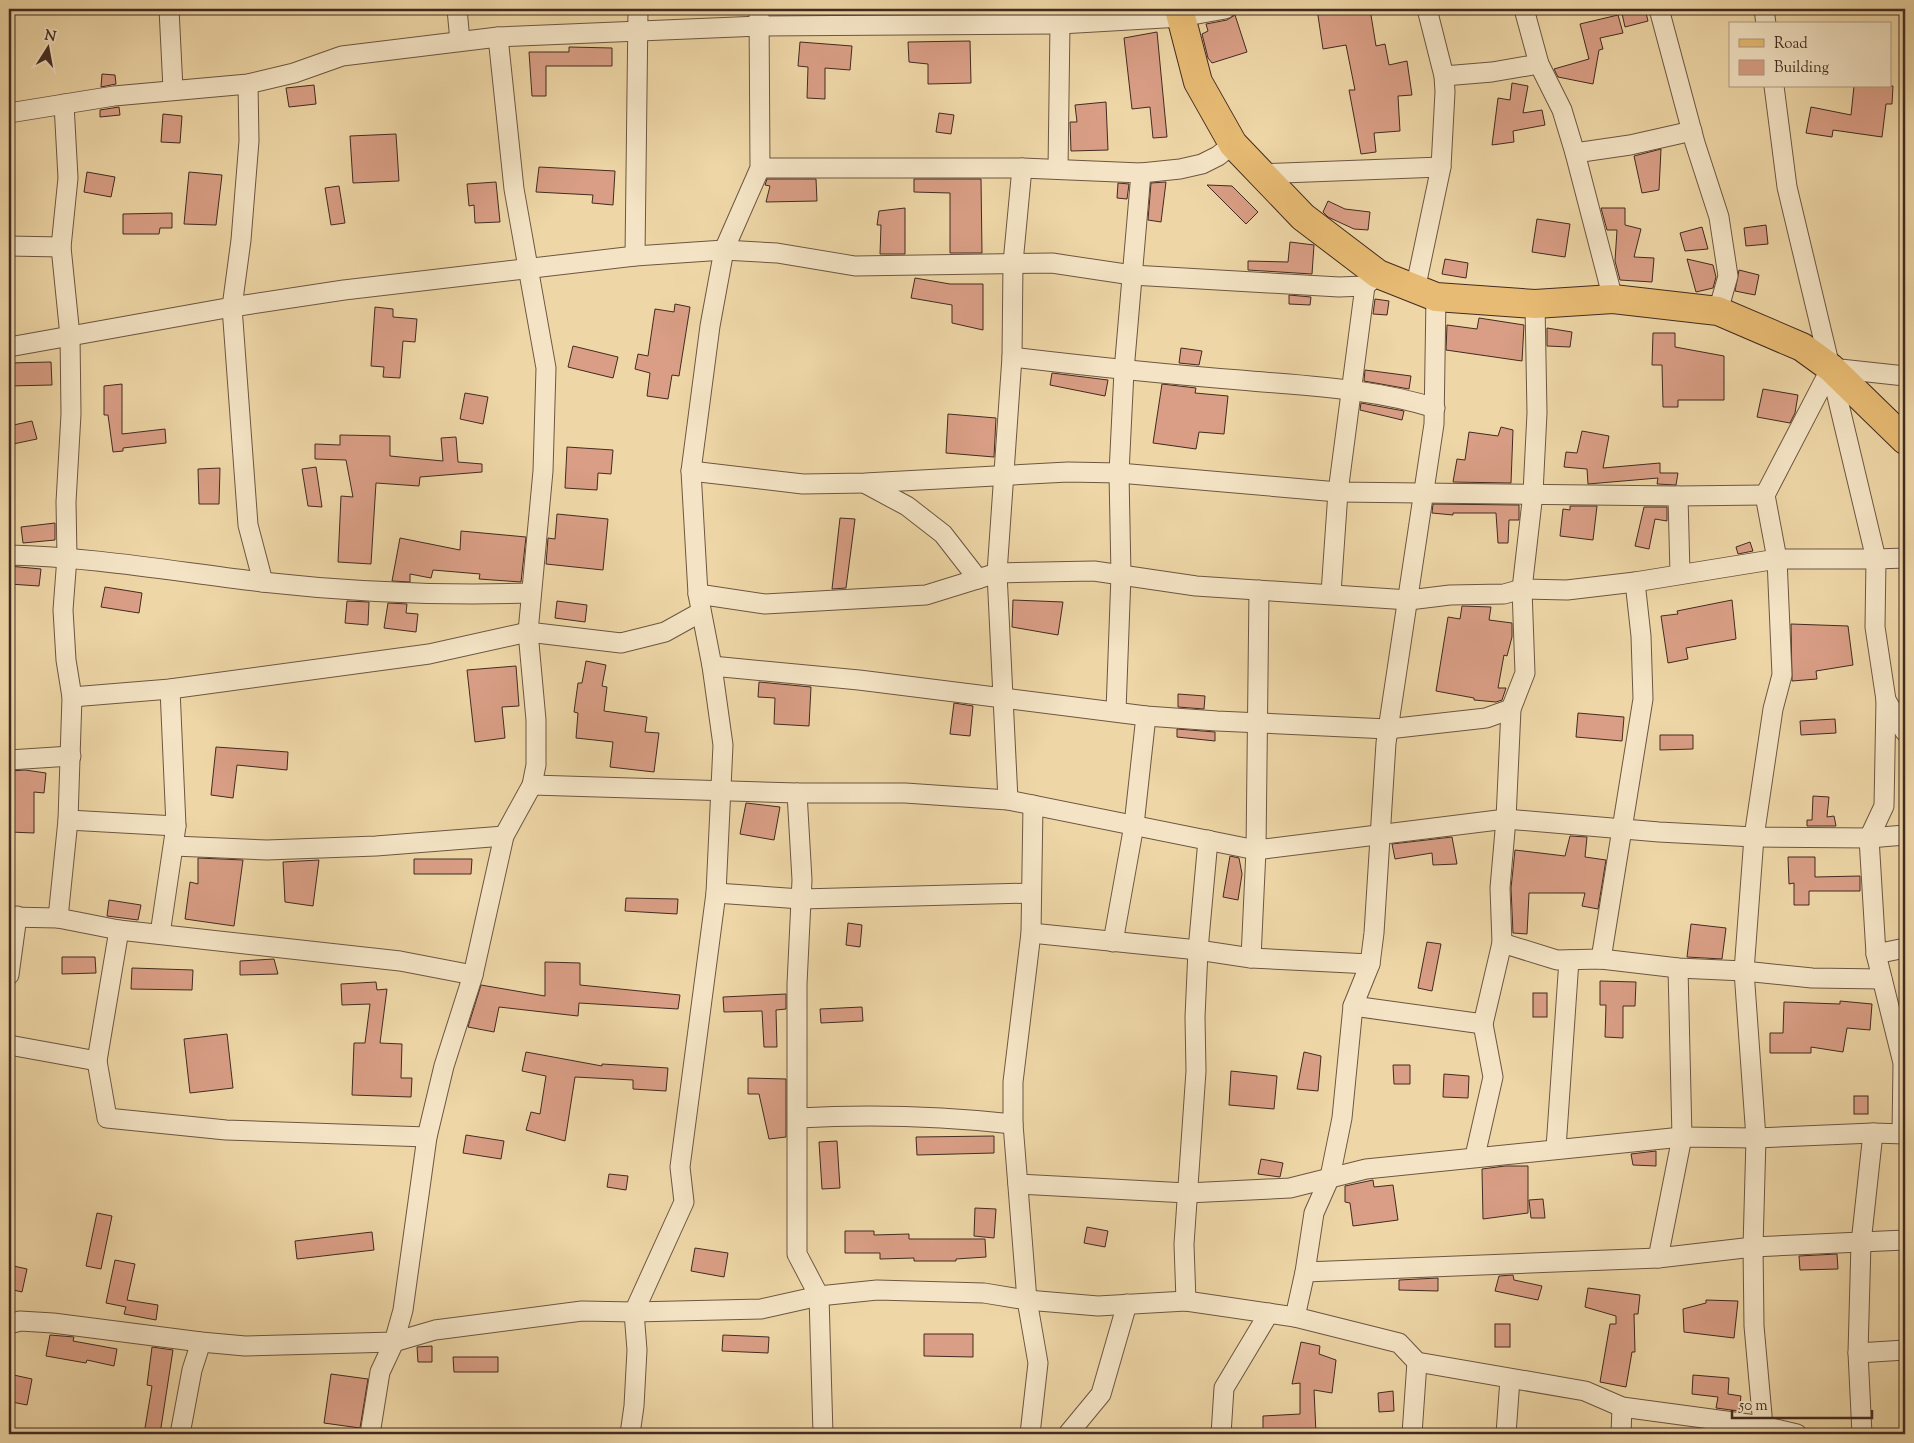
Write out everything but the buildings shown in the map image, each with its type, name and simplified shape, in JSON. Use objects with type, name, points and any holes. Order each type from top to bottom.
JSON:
[{"type":"main road","points":[[1180,13],[1198,82],[1233,144],[1303,218],[1372,280],[1426,293],[1535,304],[1613,299],[1718,312],[1802,347],[1831,368],[1905,440]]},
{"type":"street","points":[[169,9],[173,89]]},
{"type":"street","points":[[457,9],[460,41]]},
{"type":"street","points":[[635,256],[638,9]]},
{"type":"street","points":[[9,113],[173,89],[248,84],[294,73],[342,56],[498,37],[639,31],[760,18],[906,17],[1060,24],[1225,9]]},
{"type":"street","points":[[1295,1317],[1305,1272],[1314,1213],[1330,1177],[1342,1118],[1353,1006],[1370,964],[1374,933],[1379,834],[1388,729],[1409,600],[1435,408],[1426,293],[1441,168],[1444,76],[1427,9]]},
{"type":"street","points":[[1524,9],[1539,64],[1562,110],[1576,153],[1613,299]]},
{"type":"street","points":[[1659,9],[1692,131],[1718,217],[1728,276],[1718,312]]},
{"type":"street","points":[[1764,9],[1766,22]]},
{"type":"street","points":[[631,1432],[637,1350],[634,1312],[684,1202],[680,1167],[716,893],[723,745],[712,666],[700,603],[690,471],[710,326],[724,250],[760,168],[760,18]]},
{"type":"street","points":[[1058,169],[1060,24]]},
{"type":"street","points":[[370,1434],[380,1372],[394,1342],[403,1310],[415,1238],[427,1137],[444,1066],[473,975],[504,836],[532,785],[536,765],[536,720],[528,632],[543,471],[546,368],[526,268],[514,189],[498,37]]},
{"type":"street","points":[[1444,76],[1492,72],[1539,64]]},
{"type":"street","points":[[248,84],[249,141],[241,240],[232,306],[248,526],[263,582]]},
{"type":"street","points":[[1018,1184],[1187,1193],[1290,1188],[1366,1169],[1556,1148],[1682,1137],[1756,1138],[1874,1133],[1903,1134],[1903,1063],[1876,954],[1869,838],[1884,806],[1886,700],[1875,627],[1876,560],[1787,187],[1774,88]]},
{"type":"street","points":[[58,918],[68,820],[72,697],[66,660],[62,610],[67,557],[66,502],[71,414],[70,336],[61,247],[68,178],[64,104]]},
{"type":"street","points":[[1576,153],[1630,145],[1692,131]]},
{"type":"street","points":[[760,168],[1022,168],[1141,173],[1180,169],[1202,164],[1218,156],[1233,144]]},
{"type":"street","points":[[1008,800],[1005,697],[997,573],[1012,357],[1013,262],[1022,168]]},
{"type":"street","points":[[1260,174],[1441,168]]},
{"type":"street","points":[[1116,711],[1121,575],[1119,473],[1124,371],[1141,173]]},
{"type":"street","points":[[9,246],[61,247]]},
{"type":"street","points":[[9,346],[232,306],[344,290],[635,256],[724,250],[778,253],[855,266],[1013,262],[1052,263],[1132,275],[1339,287],[1372,280],[1338,492],[1330,593]]},
{"type":"street","points":[[1476,1156],[1493,1077],[1483,1024],[1502,943],[1500,888],[1506,820],[1510,709],[1525,673],[1522,589],[1532,493],[1537,413],[1535,304]]},
{"type":"street","points":[[1012,357],[1124,371],[1353,390],[1408,399],[1435,408]]},
{"type":"street","points":[[1831,368],[1905,376]]},
{"type":"street","points":[[1763,1426],[1754,1326],[1753,1247],[1756,1138],[1744,970],[1754,837],[1773,709],[1782,675],[1777,559],[1765,495],[1831,368]]},
{"type":"street","points":[[690,471],[803,484],[1004,477],[1068,472],[1119,473],[1338,492],[1678,496],[1765,495]]},
{"type":"street","points":[[865,483],[907,506],[943,534],[978,579]]},
{"type":"street","points":[[1678,496],[1680,574]]},
{"type":"street","points":[[9,555],[67,557],[263,582],[447,596],[532,593]]},
{"type":"street","points":[[72,697],[170,689],[430,654],[528,632],[621,643],[665,632],[700,603],[774,604],[926,595],[997,573],[1094,571],[1196,586],[1330,593],[1409,600],[1450,595],[1504,594],[1522,589],[1566,590],[1635,582],[1777,559],[1876,560],[1905,558]]},
{"type":"street","points":[[1601,959],[1643,700],[1641,636],[1635,582]]},
{"type":"street","points":[[1251,958],[1256,850],[1259,590]]},
{"type":"street","points":[[712,666],[859,680],[1146,716],[1256,722],[1388,729],[1486,718],[1510,709]]},
{"type":"street","points":[[160,934],[176,826],[170,689]]},
{"type":"street","points":[[1886,700],[1905,732]]},
{"type":"street","points":[[1113,942],[1134,825],[1146,716]]},
{"type":"street","points":[[9,760],[71,756]]},
{"type":"street","points":[[532,785],[721,792],[905,793],[1008,800],[1256,850],[1506,820],[1754,837],[1869,838],[1905,835]]},
{"type":"street","points":[[797,793],[802,880],[797,984],[797,1254],[819,1296],[824,1434]]},
{"type":"street","points":[[1030,1434],[1038,1363],[1027,1300],[1013,1124],[1013,1082],[1031,934],[1033,805]]},
{"type":"street","points":[[68,820],[176,826]]},
{"type":"street","points":[[174,846],[267,850],[376,846],[504,836]]},
{"type":"street","points":[[1186,1301],[1184,1244],[1196,1071],[1195,1017],[1198,950],[1208,840]]},
{"type":"street","points":[[716,893],[801,898],[1031,893]]},
{"type":"street","points":[[9,975],[13,916],[58,918],[119,930],[400,961],[473,975]]},
{"type":"street","points":[[119,930],[97,1061],[107,1118],[226,1130],[427,1137]]},
{"type":"street","points":[[1031,934],[1198,950],[1251,958],[1370,964]]},
{"type":"street","points":[[1502,943],[1557,960],[1601,959],[1678,968],[1744,970],[1812,978],[1882,979]]},
{"type":"street","points":[[1876,954],[1905,948]]},
{"type":"street","points":[[1556,1148],[1569,960]]},
{"type":"street","points":[[1658,1258],[1682,1137],[1678,968]]},
{"type":"street","points":[[1353,1006],[1483,1024]]},
{"type":"street","points":[[9,1045],[97,1061]]},
{"type":"street","points":[[798,1118],[862,1114],[947,1117],[1013,1124]]},
{"type":"street","points":[[1862,1434],[1858,1353],[1861,1243],[1874,1133]]},
{"type":"street","points":[[1305,1272],[1658,1258],[1753,1247],[1905,1240]]},
{"type":"street","points":[[9,1324],[20,1321],[53,1323],[201,1342],[255,1346],[394,1342],[435,1330],[582,1311],[634,1312],[761,1309],[819,1296],[877,1290],[984,1293],[1027,1300],[1098,1306],[1186,1301],[1295,1317],[1400,1343],[1416,1362],[1585,1391],[1622,1407],[1763,1426],[1797,1434]]},
{"type":"street","points":[[1068,1434],[1101,1394],[1127,1304]]},
{"type":"street","points":[[1221,1434],[1224,1388],[1270,1313]]},
{"type":"street","points":[[180,1434],[192,1370],[201,1342]]},
{"type":"street","points":[[1858,1353],[1905,1350]]},
{"type":"street","points":[[1412,1434],[1416,1362]]},
{"type":"street","points":[[1506,1434],[1510,1379]]},
{"type":"street","points":[[1621,1434],[1622,1407]]}]
